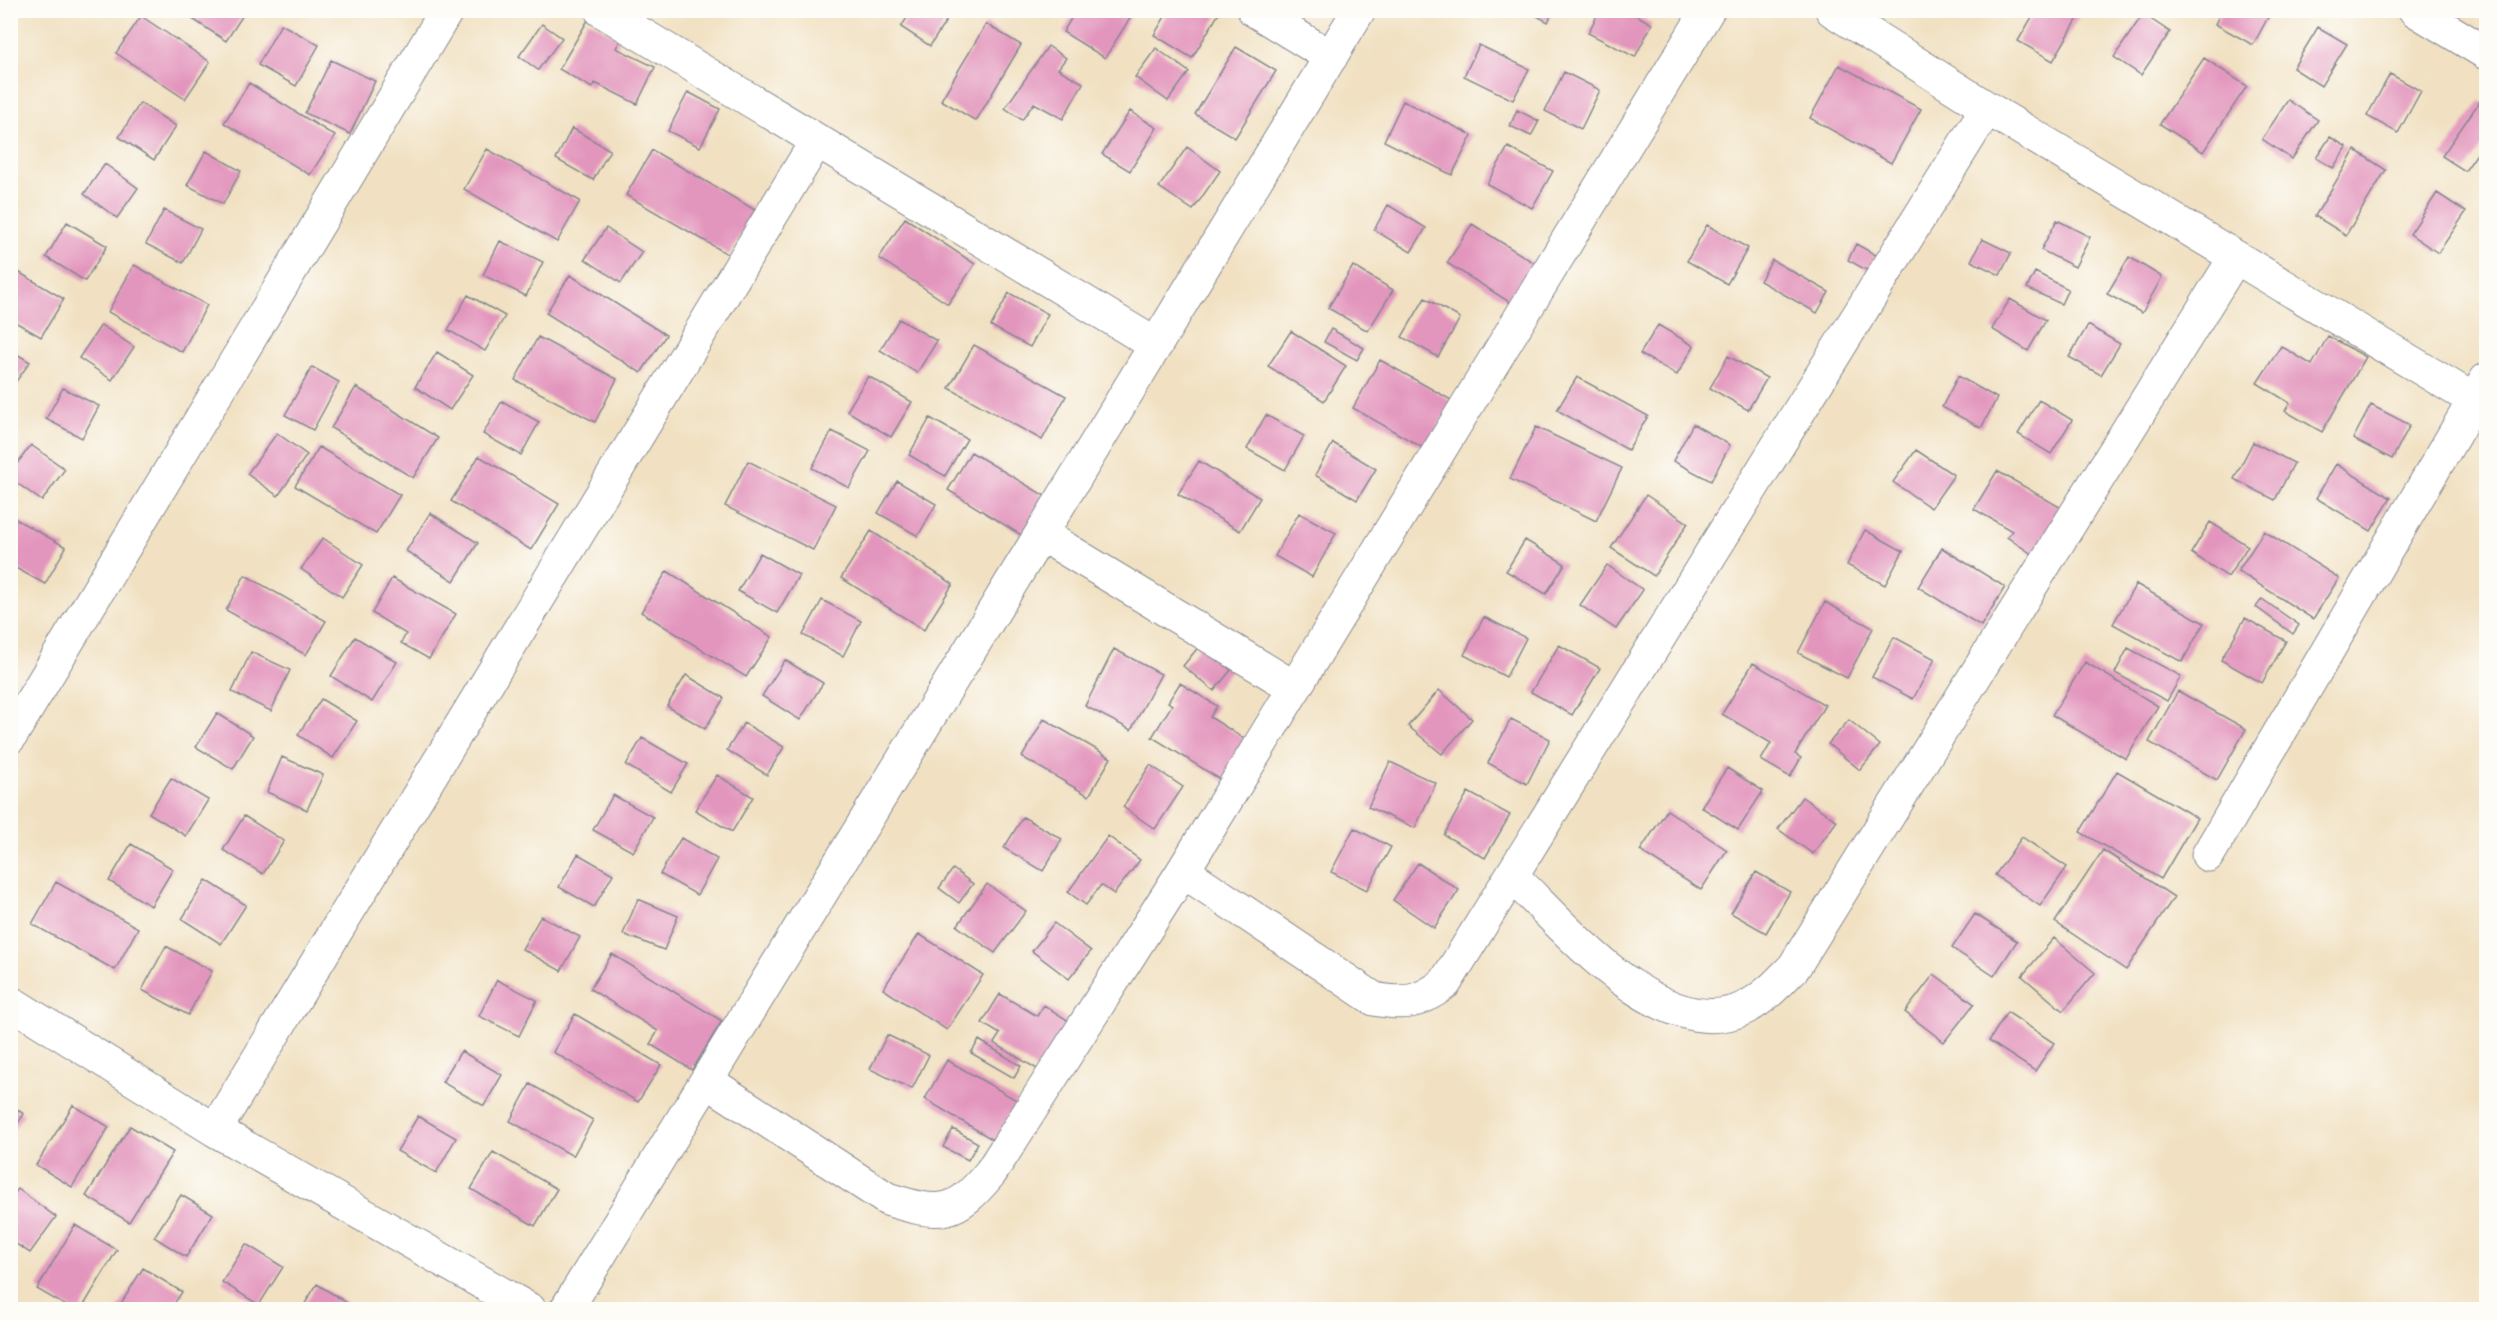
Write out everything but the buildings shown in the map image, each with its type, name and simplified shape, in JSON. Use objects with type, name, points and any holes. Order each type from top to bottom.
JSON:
[{"type":"street","points":[[10,737],[447,10]]},
{"type":"street","points":[[601,10],[816,142],[1156,345]]},
{"type":"street","points":[[1254,10],[1331,57]]},
{"type":"street","points":[[566,1310],[1359,10]]},
{"type":"street","points":[[707,1081],[887,1199],[920,1210],[951,1209],[971,1197],[991,1172],[1183,871],[1708,10]]},
{"type":"street","points":[[1832,10],[1987,108],[2235,258],[2480,390],[2208,855]]},
{"type":"street","points":[[2415,10],[2487,53]]},
{"type":"street","points":[[1183,871],[1374,999],[1392,1002],[1411,1001],[1428,997],[1446,983],[1987,108]]},
{"type":"street","points":[[215,1130],[816,142]]},
{"type":"street","points":[[1512,876],[1614,974],[1647,997],[1694,1014],[1716,1014],[1743,1009],[1767,995],[1794,967],[2235,258]]},
{"type":"street","points":[[1041,534],[1295,688]]},
{"type":"street","points":[[10,1002],[215,1130],[530,1310]]}]
